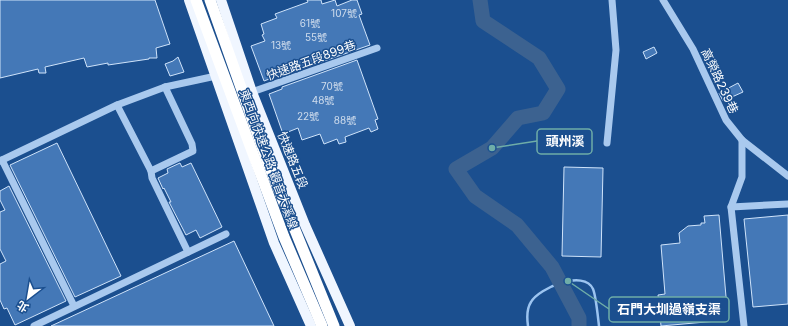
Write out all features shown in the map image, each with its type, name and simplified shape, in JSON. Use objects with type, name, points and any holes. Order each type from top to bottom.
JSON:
[{"type":"highway","name":"東西向快速公路 觀音大溪線","points":[[196,0],[284,238],[322,326]]},
{"type":"highway","name":"東西向快速公路 觀音大溪線","points":[[210,0],[267,161],[334,326]]},
{"type":"main road","points":[[189,0],[274,243],[311,326]]},
{"type":"main road","name":"快速路五段","points":[[221,0],[252,92],[306,225],[350,326]]},
{"type":"street","points":[[607,143],[616,50],[612,0]]},
{"type":"street","name":"高榮路239巷","points":[[663,0],[693,49],[726,120],[742,140],[788,176]]},
{"type":"street","name":"快速路五段899巷","points":[[252,92],[377,48]]},
{"type":"street","points":[[74,306],[1,160],[117,105],[165,87],[216,76]]},
{"type":"street","points":[[151,171],[193,151],[192,144],[165,87]]},
{"type":"street","points":[[117,105],[151,171],[152,178],[188,252]]},
{"type":"street","points":[[742,140],[742,177],[731,207],[744,326]]},
{"type":"street","points":[[731,207],[788,204]]},
{"type":"street","points":[[34,326],[226,234]]},
{"type":"building","points":[[0,0],[155,0],[170,44],[156,48],[157,58],[108,65],[108,63],[87,67],[84,58],[45,67],[46,73],[39,73],[38,69],[0,78]]},
{"type":"building","points":[[307,0],[321,0],[322,4],[335,0],[337,6],[352,0],[357,0],[362,14],[359,15],[370,45],[264,81],[251,46],[265,41],[262,35],[264,34],[261,24],[277,18],[275,14],[308,2]]},
{"type":"building","points":[[654,47],[657,53],[646,59],[643,52]]},
{"type":"building","points":[[178,57],[184,72],[170,76],[165,64]]},
{"type":"building","points":[[357,60],[378,119],[375,120],[378,129],[371,132],[369,128],[345,137],[346,142],[339,144],[337,139],[324,144],[320,134],[302,140],[298,128],[283,134],[269,94],[282,89],[282,87]]},
{"type":"building","points":[[738,83],[743,92],[723,101],[719,93]]},
{"type":"building","points":[[57,143],[121,276],[75,297],[10,165]]},
{"type":"building","points":[[180,163],[182,167],[191,163],[222,227],[200,238],[196,230],[186,235],[158,178],[168,173],[167,169]]},
{"type":"building","points":[[564,167],[603,168],[601,257],[562,256]]},
{"type":"building","points":[[9,186],[66,301],[15,325],[7,308],[4,309],[0,300],[0,264],[6,261],[0,249],[0,212],[5,210],[0,200],[0,191]]},
{"type":"building","points":[[719,215],[728,320],[661,326],[658,295],[665,294],[661,245],[680,243],[679,233],[688,226],[701,225],[701,223],[705,223],[704,216]]},
{"type":"building","points":[[788,215],[788,304],[753,307],[744,219]]},
{"type":"building","points":[[234,241],[274,326],[51,326]]},
{"type":"waterway","points":[[480,0],[483,21],[539,58],[558,89],[543,113],[518,118],[492,148],[456,169],[475,196],[517,225],[552,267],[579,318],[579,326]]},
{"type":"waterway","points":[[528,326],[527,317],[531,302],[543,291],[552,286],[572,281],[588,283],[593,289],[599,326]]},
{"type":"place","name":"頭州溪","points":[[492,148]]},
{"type":"place","name":"石門大圳過嶺支渠","points":[[568,281]]}]
